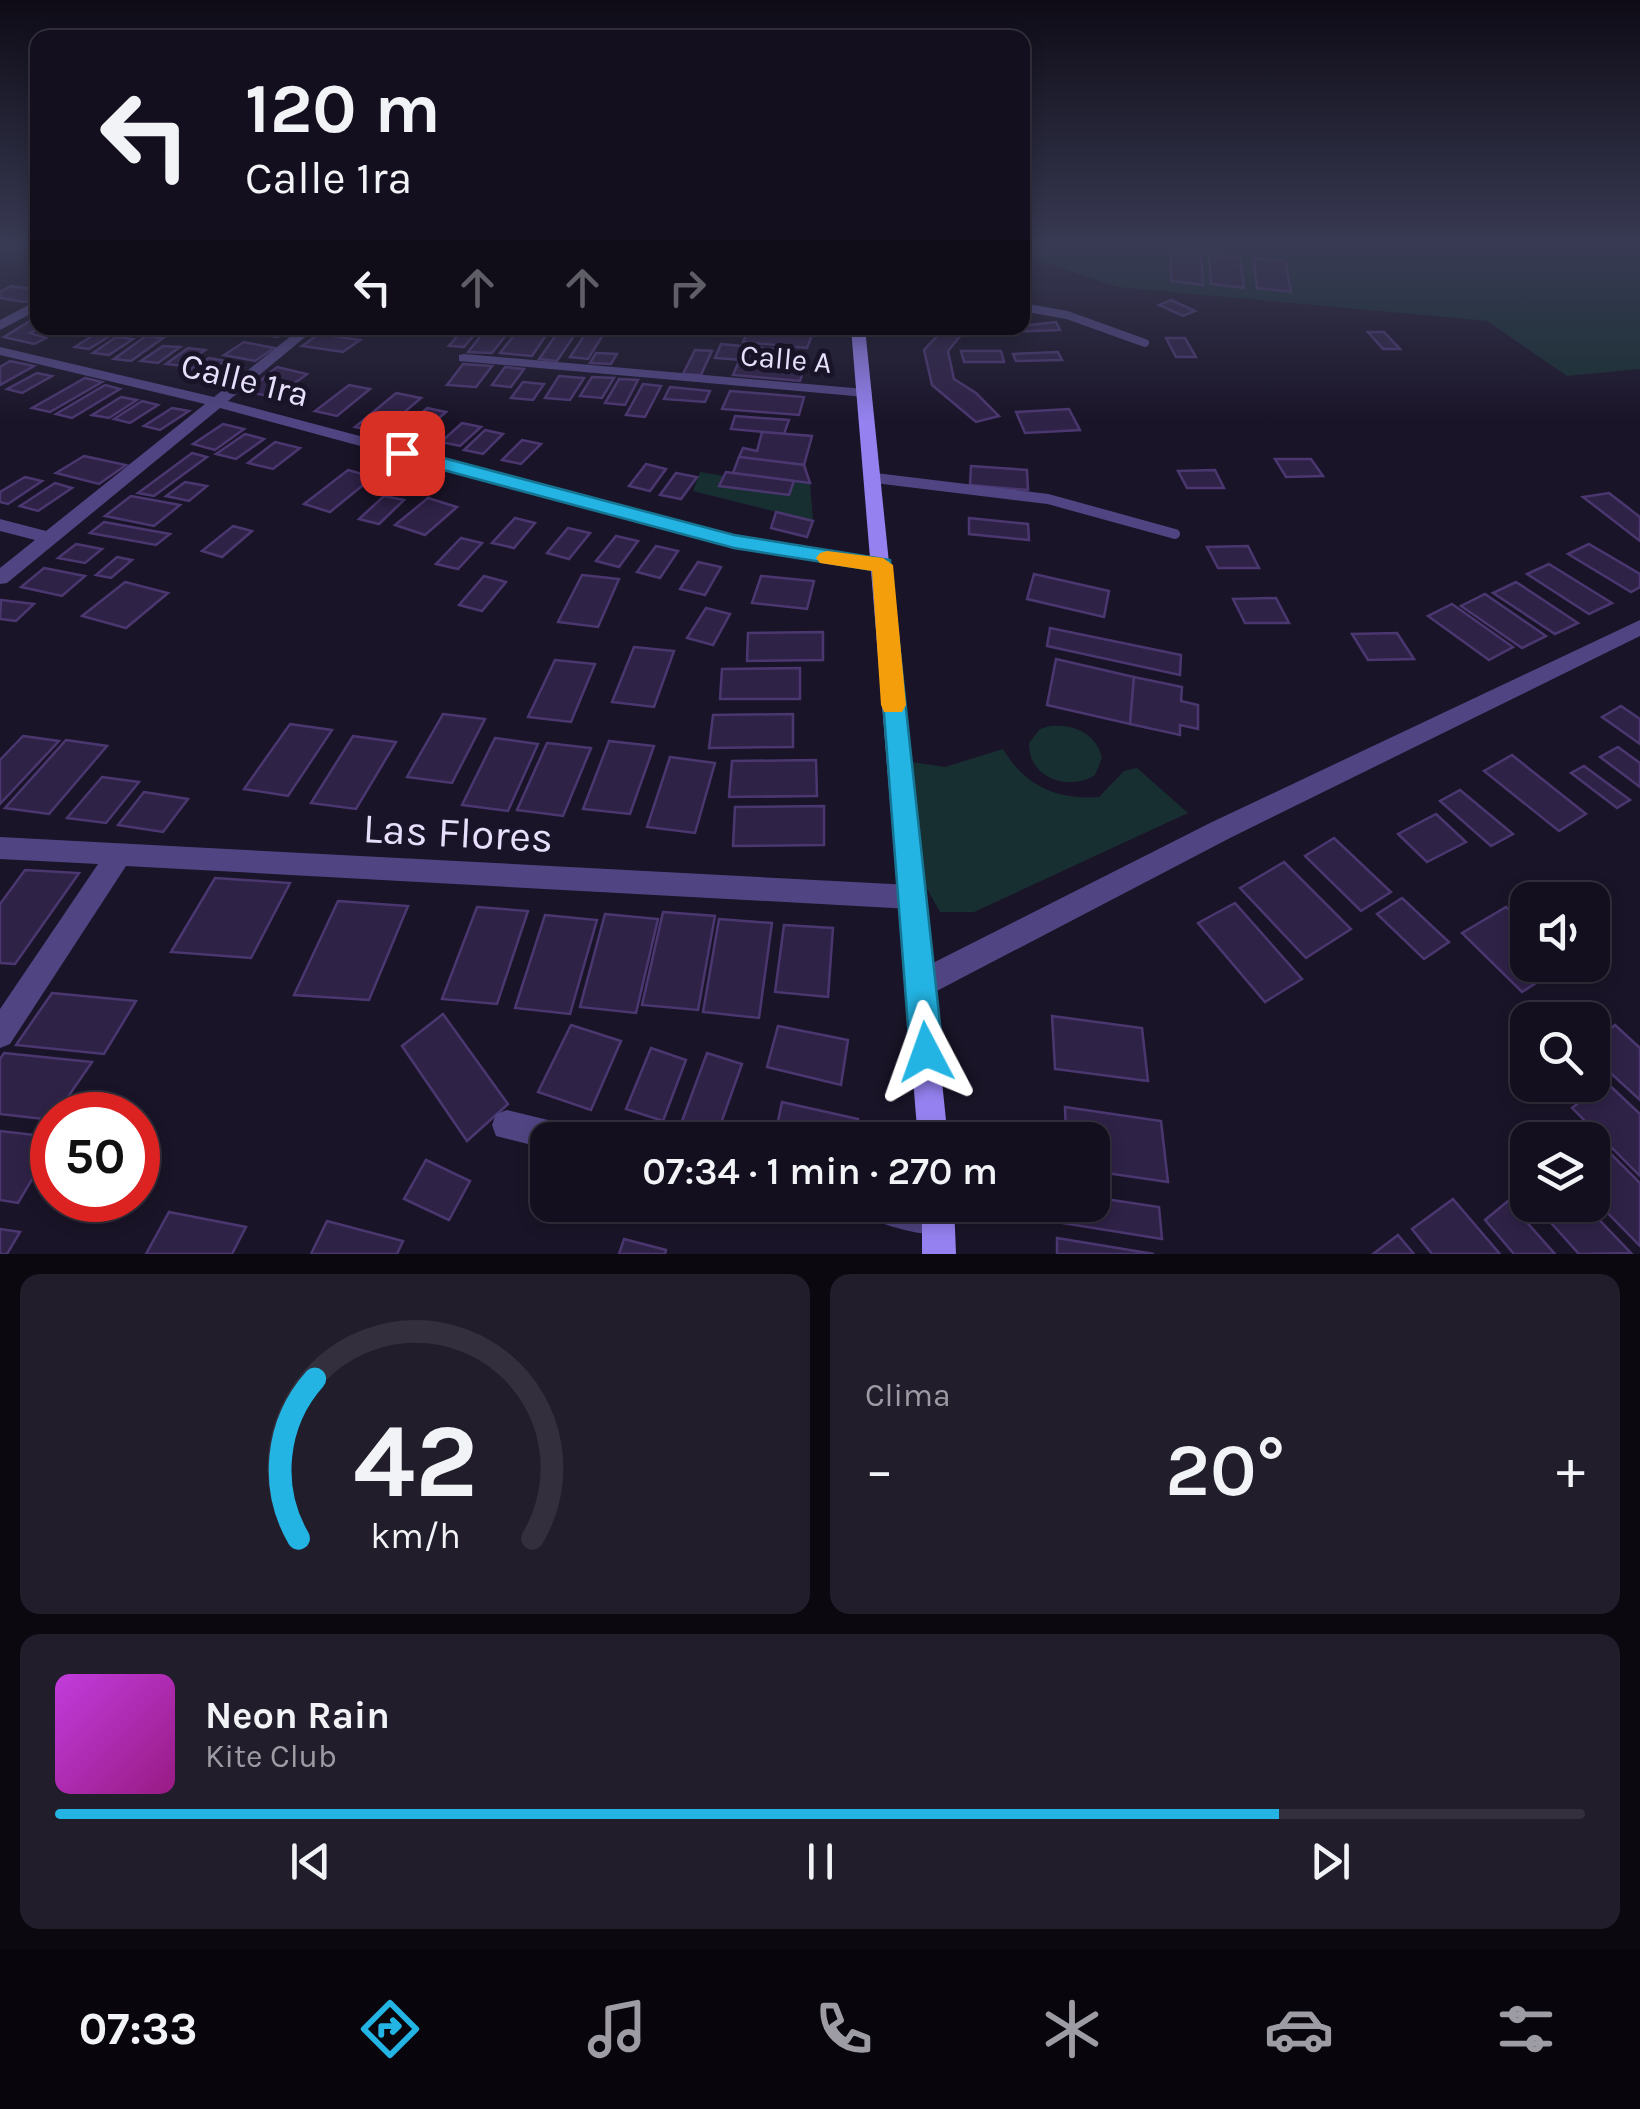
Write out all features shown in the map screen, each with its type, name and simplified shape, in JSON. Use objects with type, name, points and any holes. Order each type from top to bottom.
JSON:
[{"type":"main road","points":[[859,335],[932,1122]]},
{"type":"main road","points":[[938,1222],[939,1254]]},
{"type":"street","points":[[0,326],[30,309]]},
{"type":"street","points":[[0,578],[301,335]]},
{"type":"street","name":"Calle 1ra","points":[[0,351],[218,404],[734,542],[883,565]]},
{"type":"street","name":"Calle A","points":[[464,358],[865,393]]},
{"type":"street","points":[[0,524],[49,538]]},
{"type":"street","points":[[921,984],[1221,830],[1640,627]]},
{"type":"street","name":"Las Flores","points":[[0,848],[911,898]]},
{"type":"street","points":[[0,1034],[118,856]]},
{"type":"street","points":[[507,1126],[530,1131]]},
{"type":"lane","points":[[1030,308],[1067,315],[1146,343]]},
{"type":"lane","points":[[875,478],[1048,499],[1174,534]]},
{"type":"green space","points":[[1308,305],[1640,305],[1640,369],[1567,376],[1487,321]]},
{"type":"green space","points":[[700,472],[724,476],[720,486],[788,495],[794,481],[810,483],[813,521],[693,491]]},
{"type":"green space","points":[[1040,729],[1075,729],[1095,742],[1102,758],[1095,775],[1062,782],[1035,765],[1029,743]]},
{"type":"green space","points":[[1003,749],[1032,781],[1069,796],[1099,797],[1124,771],[1137,768],[1188,813],[974,912],[940,912],[925,885],[912,762],[945,767]]},
{"type":"building","points":[[1159,305],[1181,305],[1195,311],[1183,316]]},
{"type":"building","points":[[30,321],[30,335],[46,338],[34,344],[4,337]]},
{"type":"building","points":[[1056,322],[1060,330],[1030,331],[1030,325]]},
{"type":"building","points":[[1368,332],[1384,332],[1400,349],[1383,349]]},
{"type":"building","points":[[93,335],[111,335],[89,349],[75,347]]},
{"type":"building","points":[[318,335],[360,340],[343,352],[302,346]]},
{"type":"building","points":[[458,335],[474,335],[464,347],[449,346]]},
{"type":"building","points":[[481,335],[506,335],[492,353],[468,352]]},
{"type":"building","points":[[514,335],[546,335],[532,356],[500,353]]},
{"type":"building","points":[[556,335],[574,336],[557,361],[539,359]]},
{"type":"building","points":[[585,335],[603,335],[588,359],[570,357]]},
{"type":"building","points":[[746,335],[812,335],[807,348],[743,342]]},
{"type":"building","points":[[938,335],[961,335],[948,351],[954,379],[976,393],[999,416],[976,422],[932,385],[924,350]]},
{"type":"building","points":[[146,336],[163,338],[131,361],[114,359]]},
{"type":"building","points":[[116,337],[133,339],[109,355],[93,353]]},
{"type":"building","points":[[1166,338],[1185,338],[1196,357],[1176,357]]},
{"type":"building","points":[[244,342],[274,348],[255,361],[224,355]]},
{"type":"building","points":[[721,344],[786,350],[781,363],[715,358]]},
{"type":"building","points":[[163,346],[180,347],[158,363],[141,361]]},
{"type":"building","points":[[188,348],[205,350],[183,366],[166,364]]},
{"type":"building","points":[[695,350],[712,351],[701,375],[683,374]]},
{"type":"building","points":[[961,351],[1001,351],[1004,362],[964,362]]},
{"type":"building","points":[[1058,352],[1062,360],[1016,361],[1013,354]]},
{"type":"building","points":[[596,353],[617,354],[611,364],[590,363]]},
{"type":"building","points":[[209,358],[225,361],[200,377],[184,373]]},
{"type":"building","points":[[10,361],[34,366],[0,385],[0,367]]},
{"type":"building","points":[[739,361],[805,366],[800,381],[733,375]]},
{"type":"building","points":[[228,364],[243,368],[218,384],[202,381]]},
{"type":"building","points":[[463,364],[492,366],[476,387],[447,385]]},
{"type":"building","points":[[277,367],[307,374],[276,397],[246,392]]},
{"type":"building","points":[[505,367],[524,369],[511,387],[492,385]]},
{"type":"building","points":[[37,373],[52,376],[22,393],[7,389]]},
{"type":"building","points":[[559,376],[584,378],[570,400],[545,398]]},
{"type":"building","points":[[592,377],[614,378],[602,398],[580,396]]},
{"type":"building","points":[[85,378],[102,382],[50,412],[32,408]]},
{"type":"building","points":[[619,379],[638,380],[625,405],[605,403]]},
{"type":"building","points":[[523,382],[544,384],[533,400],[511,398]]},
{"type":"building","points":[[643,384],[661,386],[645,417],[626,415]]},
{"type":"building","points":[[105,385],[120,389],[72,418],[56,414]]},
{"type":"building","points":[[349,385],[370,389],[337,416],[315,411]]},
{"type":"building","points":[[670,387],[710,391],[705,402],[664,399]]},
{"type":"building","points":[[730,391],[804,397],[799,415],[722,409]]},
{"type":"building","points":[[396,393],[421,398],[381,432],[355,427]]},
{"type":"building","points":[[121,397],[137,400],[109,418],[92,415]]},
{"type":"building","points":[[142,401],[158,405],[130,423],[114,419]]},
{"type":"building","points":[[172,408],[189,411],[160,430],[144,426]]},
{"type":"building","points":[[427,408],[446,412],[416,438],[397,434]]},
{"type":"building","points":[[1069,409],[1080,430],[1025,433],[1016,412]]},
{"type":"building","points":[[735,416],[789,420],[784,434],[731,429]]},
{"type":"building","points":[[462,423],[481,427],[460,446],[441,442]]},
{"type":"building","points":[[223,424],[244,429],[215,450],[193,444]]},
{"type":"building","points":[[485,430],[503,434],[483,454],[464,450]]},
{"type":"building","points":[[762,432],[812,436],[804,465],[739,457],[743,448],[757,451]]},
{"type":"building","points":[[245,434],[264,439],[236,459],[216,454]]},
{"type":"building","points":[[522,440],[541,444],[521,464],[502,460]]},
{"type":"building","points":[[275,442],[300,448],[273,469],[248,463]]},
{"type":"building","points":[[192,453],[207,457],[154,496],[138,493]]},
{"type":"building","points":[[84,456],[126,465],[99,484],[56,473]]},
{"type":"building","points":[[739,457],[804,465],[810,483],[733,473]]},
{"type":"building","points":[[1275,459],[1311,459],[1323,476],[1286,477]]},
{"type":"building","points":[[646,464],[666,469],[650,491],[629,486]]},
{"type":"building","points":[[971,466],[1027,470],[1028,490],[970,485]]},
{"type":"building","points":[[348,470],[373,477],[330,512],[304,504]]},
{"type":"building","points":[[1215,470],[1224,488],[1187,488],[1178,471]]},
{"type":"building","points":[[726,472],[794,481],[789,495],[719,486]]},
{"type":"building","points":[[676,473],[697,477],[681,499],[660,495]]},
{"type":"building","points":[[25,477],[42,481],[8,504],[0,502],[0,492]]},
{"type":"building","points":[[185,482],[207,486],[189,501],[166,496]]},
{"type":"building","points":[[55,483],[72,488],[38,511],[20,506]]},
{"type":"building","points":[[1609,493],[1640,517],[1640,541],[1583,497]]},
{"type":"building","points":[[131,496],[180,505],[154,526],[105,516]]},
{"type":"building","points":[[384,496],[404,500],[379,524],[359,519]]},
{"type":"building","points":[[428,498],[457,507],[425,535],[395,525]]},
{"type":"building","points":[[776,512],[813,521],[807,537],[771,528]]},
{"type":"building","points":[[515,518],[535,523],[514,548],[492,543]]},
{"type":"building","points":[[969,518],[1028,524],[1029,540],[969,534]]},
{"type":"building","points":[[104,522],[170,534],[156,545],[90,533]]},
{"type":"building","points":[[233,526],[252,531],[222,557],[202,551]]},
{"type":"building","points":[[568,528],[590,533],[569,559],[547,553]]},
{"type":"building","points":[[616,536],[638,541],[619,567],[596,561]]},
{"type":"building","points":[[461,538],[482,543],[458,569],[436,564]]},
{"type":"building","points":[[76,544],[102,549],[85,563],[58,558]]},
{"type":"building","points":[[1589,544],[1640,574],[1640,587],[1631,592],[1568,554]]},
{"type":"building","points":[[656,546],[678,551],[660,578],[637,572]]},
{"type":"building","points":[[1248,546],[1259,568],[1218,568],[1207,547]]},
{"type":"building","points":[[117,557],[132,560],[111,578],[96,575]]},
{"type":"building","points":[[698,562],[721,567],[705,595],[680,589]]},
{"type":"building","points":[[1549,564],[1612,603],[1589,614],[1527,574]]},
{"type":"building","points":[[44,568],[85,576],[62,596],[21,587]]},
{"type":"building","points":[[1034,574],[1109,591],[1104,617],[1027,599]]},
{"type":"building","points":[[582,575],[619,579],[598,627],[558,622]]},
{"type":"building","points":[[484,576],[506,582],[482,611],[459,605]]},
{"type":"building","points":[[761,576],[814,581],[807,609],[752,603]]},
{"type":"building","points":[[125,582],[168,593],[126,628],[82,616]]},
{"type":"building","points":[[1516,582],[1578,623],[1555,634],[1493,593]]},
{"type":"building","points":[[1485,594],[1546,636],[1522,648],[1461,606]]},
{"type":"building","points":[[1276,598],[1289,623],[1245,623],[1233,599]]},
{"type":"building","points":[[1,600],[34,604],[16,621],[0,619]]},
{"type":"building","points":[[1452,604],[1513,647],[1489,660],[1428,616]]},
{"type":"building","points":[[706,608],[730,614],[713,645],[687,638]]},
{"type":"building","points":[[1050,628],[1181,655],[1180,675],[1047,646]]},
{"type":"building","points":[[823,632],[823,660],[747,661],[748,633]]},
{"type":"building","points":[[1397,633],[1414,659],[1368,660],[1352,634]]},
{"type":"building","points":[[634,647],[674,651],[654,707],[612,702]]},
{"type":"building","points":[[1056,659],[1134,677],[1130,724],[1047,705]]},
{"type":"building","points":[[555,660],[595,664],[571,722],[528,717]]},
{"type":"building","points":[[800,668],[800,699],[720,699],[722,669]]},
{"type":"building","points":[[1134,677],[1182,687],[1181,701],[1198,705],[1198,729],[1180,725],[1180,735],[1130,724]]},
{"type":"building","points":[[1621,706],[1640,719],[1640,744],[1602,717]]},
{"type":"building","points":[[443,714],[485,719],[452,783],[407,777]]},
{"type":"building","points":[[793,714],[793,747],[709,748],[713,715]]},
{"type":"building","points":[[290,724],[332,730],[288,796],[244,789]]},
{"type":"building","points":[[23,736],[59,741],[0,804],[0,760]]},
{"type":"building","points":[[353,736],[396,742],[356,809],[311,803]]},
{"type":"building","points":[[495,738],[538,744],[508,811],[462,805]]},
{"type":"building","points":[[66,740],[107,746],[49,814],[5,808]]},
{"type":"building","points":[[609,741],[654,746],[630,814],[583,809]]},
{"type":"building","points":[[547,743],[591,748],[563,816],[517,810]]},
{"type":"building","points":[[1618,747],[1640,763],[1640,787],[1600,757]]},
{"type":"building","points":[[1512,755],[1586,814],[1559,831],[1484,771]]},
{"type":"building","points":[[670,757],[715,763],[695,833],[647,827]]},
{"type":"building","points":[[816,760],[817,796],[729,797],[732,761]]},
{"type":"building","points":[[1584,766],[1630,800],[1617,808],[1571,773]]},
{"type":"building","points":[[102,777],[139,782],[106,823],[67,818]]},
{"type":"building","points":[[1460,790],[1513,834],[1491,846],[1440,801]]},
{"type":"building","points":[[144,792],[188,799],[163,832],[118,825]]},
{"type":"building","points":[[824,806],[824,845],[733,846],[735,807]]},
{"type":"building","points":[[1436,814],[1466,842],[1427,862],[1398,834]]},
{"type":"building","points":[[1334,838],[1391,892],[1361,911],[1305,856]]},
{"type":"building","points":[[1284,862],[1351,929],[1306,958],[1240,888]]},
{"type":"building","points":[[25,870],[79,873],[15,964],[0,963],[0,904]]},
{"type":"building","points":[[215,878],[290,883],[251,958],[171,952]]},
{"type":"building","points":[[1402,898],[1449,942],[1424,959],[1377,914]]},
{"type":"building","points":[[338,901],[408,906],[369,1000],[294,995]]},
{"type":"building","points":[[1235,903],[1302,979],[1265,1002],[1198,923]]},
{"type":"building","points":[[477,907],[528,911],[497,1004],[442,999]]},
{"type":"building","points":[[1506,907],[1510,911],[1510,980],[1462,933]]},
{"type":"building","points":[[663,912],[715,916],[698,1010],[642,1005]]},
{"type":"building","points":[[605,914],[658,919],[636,1013],[580,1007]]},
{"type":"building","points":[[545,915],[597,920],[570,1014],[515,1008]]},
{"type":"building","points":[[719,919],[772,923],[759,1018],[703,1012]]},
{"type":"building","points":[[784,925],[833,928],[828,997],[775,992]]},
{"type":"building","points":[[1512,982],[1538,982],[1522,992]]},
{"type":"building","points":[[52,993],[136,1001],[104,1054],[16,1045]]},
{"type":"building","points":[[443,1014],[508,1104],[467,1141],[402,1046]]},
{"type":"building","points":[[1052,1016],[1142,1028],[1148,1081],[1055,1069]]},
{"type":"building","points":[[571,1025],[621,1041],[591,1110],[538,1092]]},
{"type":"building","points":[[1615,1025],[1640,1048],[1640,1100],[1610,1072],[1610,1029]]},
{"type":"building","points":[[778,1026],[848,1040],[841,1085],[767,1067]]},
{"type":"building","points":[[651,1048],[686,1060],[663,1121],[626,1109]]},
{"type":"building","points":[[4,1053],[92,1062],[71,1092],[30,1092],[30,1117],[0,1114],[0,1059]]},
{"type":"building","points":[[707,1053],[742,1064],[721,1122],[682,1122]]},
{"type":"building","points":[[1610,1086],[1640,1114],[1640,1176],[1610,1146],[1610,1122],[1586,1122],[1572,1108],[1580,1102],[1610,1102]]},
{"type":"building","points":[[782,1102],[858,1119],[858,1122],[778,1122]]},
{"type":"building","points":[[1065,1107],[1161,1121],[1168,1182],[1110,1174],[1110,1122],[1065,1122]]},
{"type":"building","points":[[0,1131],[30,1134],[30,1183],[18,1203],[0,1200]]},
{"type":"building","points":[[1610,1153],[1640,1183],[1640,1246],[1610,1215]]},
{"type":"building","points":[[426,1160],[470,1181],[449,1220],[404,1199]]},
{"type":"building","points":[[1453,1199],[1500,1254],[1432,1254],[1412,1229]]},
{"type":"building","points":[[1110,1200],[1159,1207],[1162,1239],[1056,1222],[1110,1222]]},
{"type":"building","points":[[1508,1201],[1510,1222],[1527,1222],[1555,1254],[1514,1254],[1485,1220]]},
{"type":"building","points":[[169,1212],[246,1227],[232,1254],[146,1254]]},
{"type":"building","points":[[327,1221],[403,1241],[397,1254],[311,1254]]},
{"type":"building","points":[[1550,1222],[1601,1222],[1631,1253],[1579,1254]]},
{"type":"building","points":[[0,1229],[20,1232],[7,1254],[0,1254]]},
{"type":"building","points":[[1398,1235],[1414,1254],[1373,1254]]},
{"type":"building","points":[[1057,1238],[1154,1254],[1057,1254]]},
{"type":"building","points":[[624,1239],[666,1250],[665,1254],[619,1254]]},
{"type":"slow traffic","points":[[827,558],[883,565],[893,705]]},
{"type":"route","points":[[402,453],[734,542],[883,565],[926,1052]]}]
